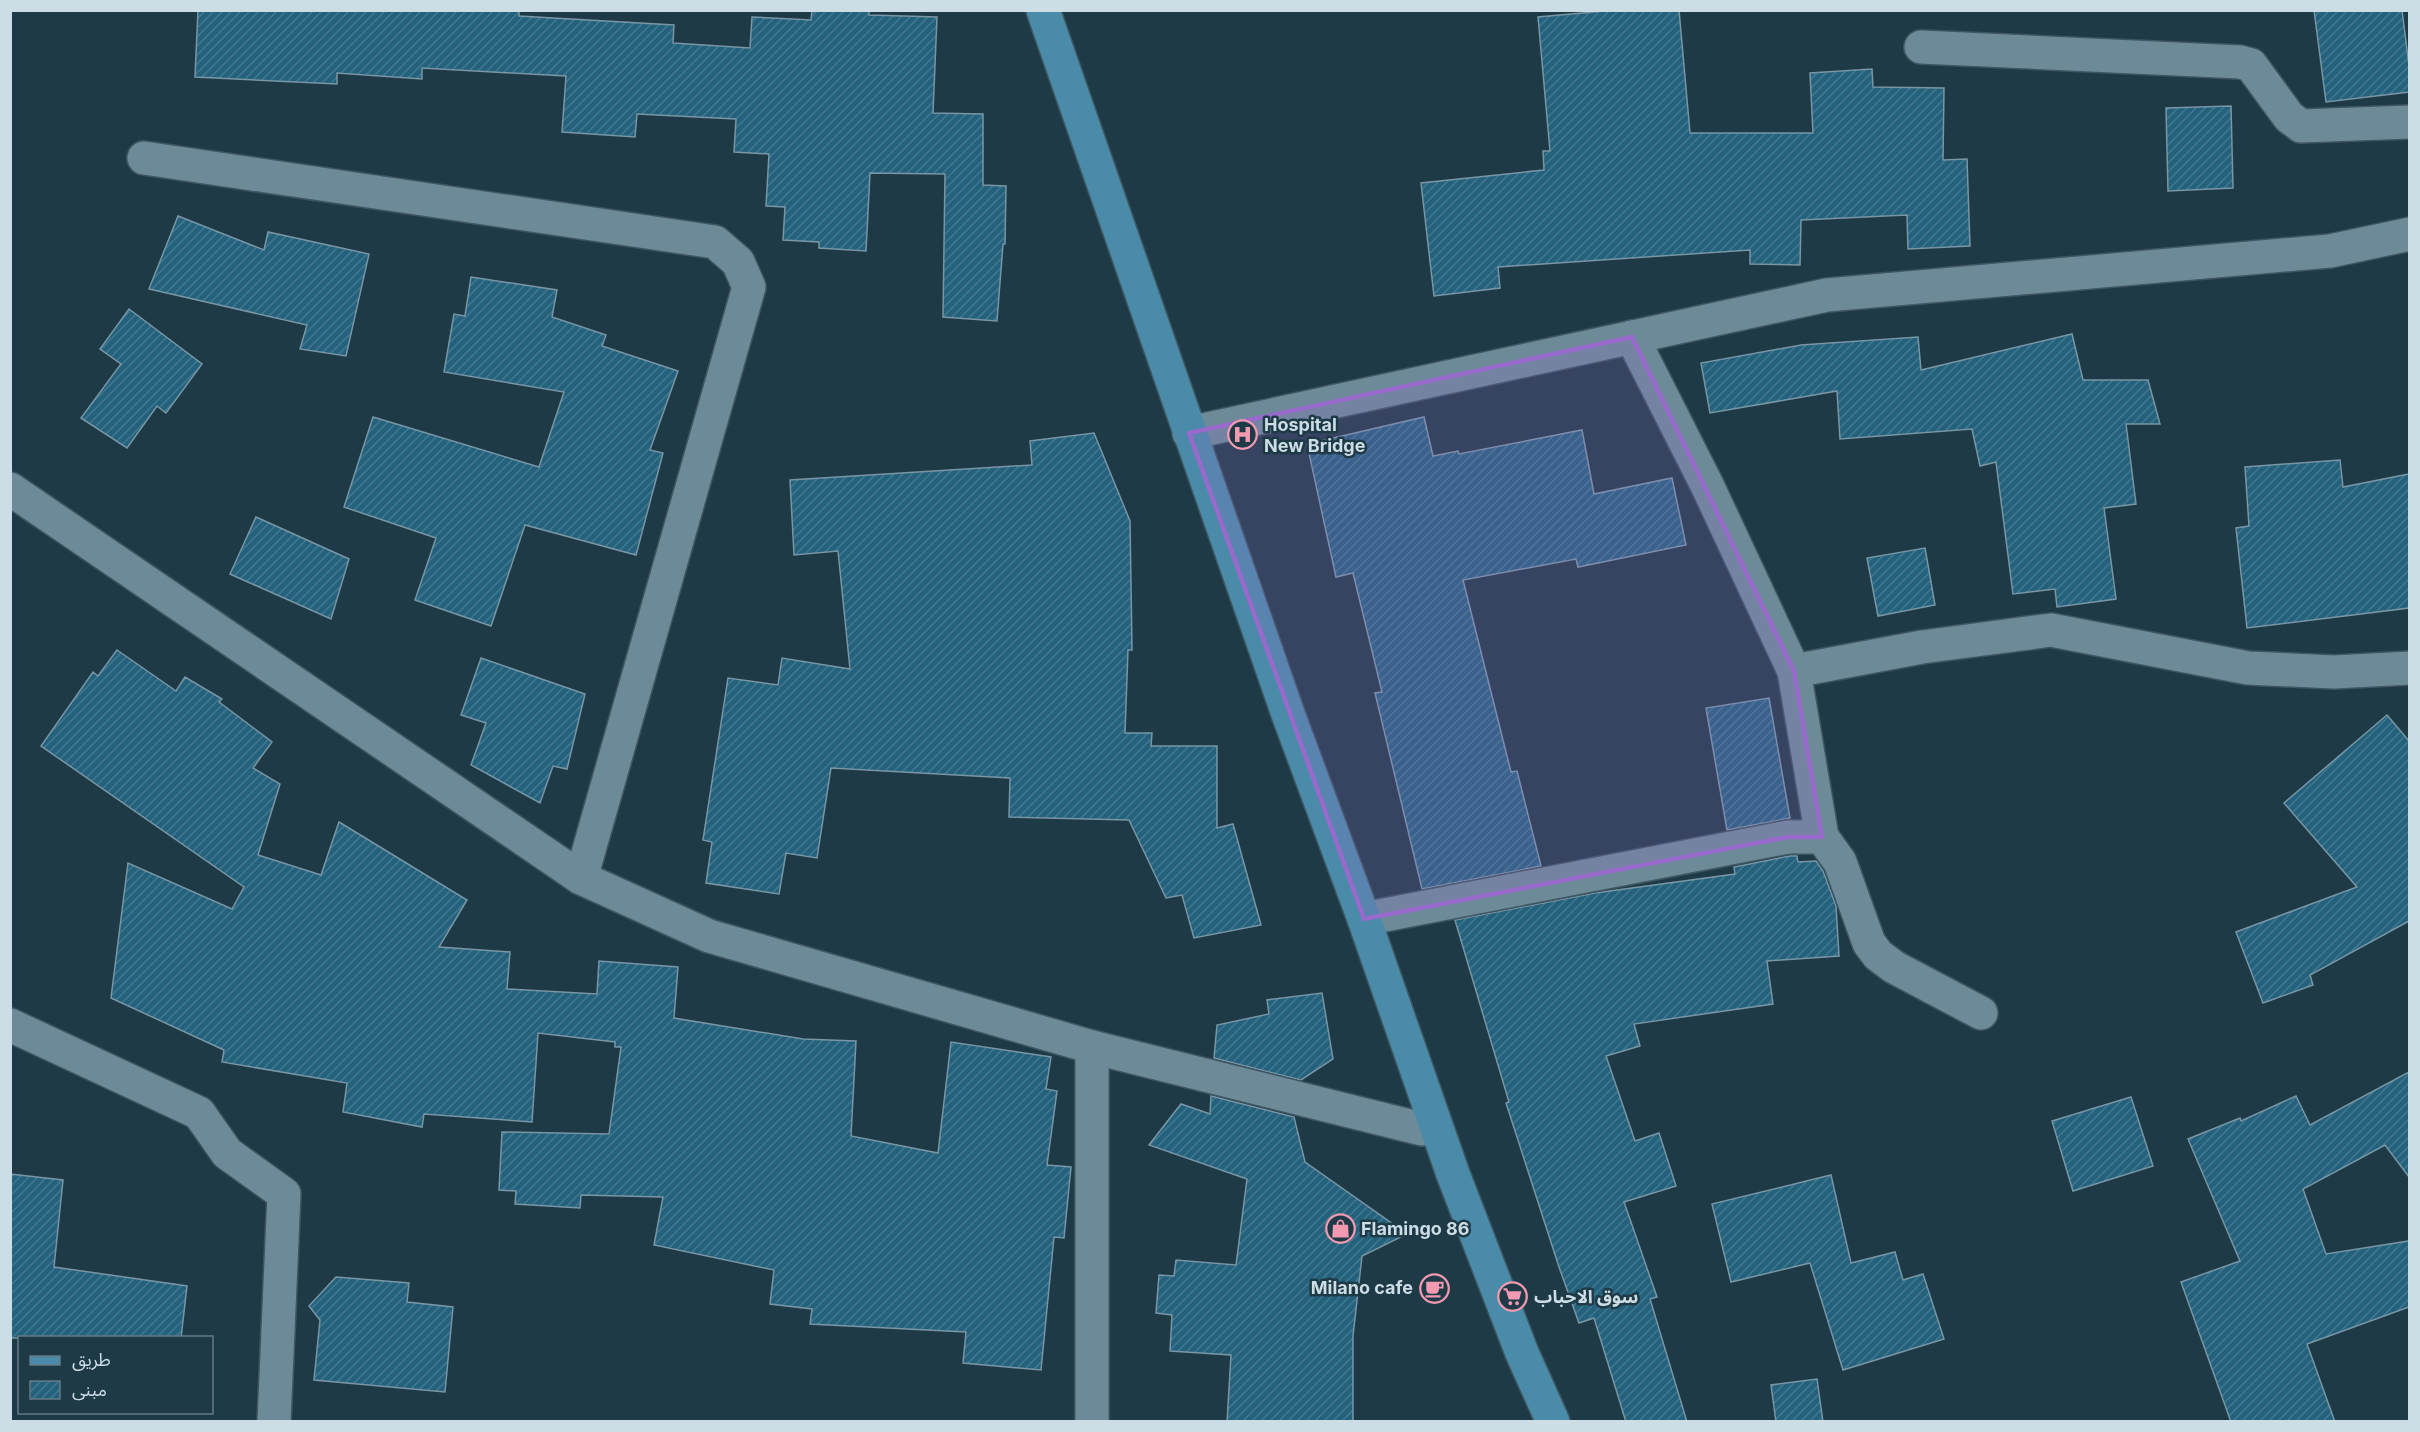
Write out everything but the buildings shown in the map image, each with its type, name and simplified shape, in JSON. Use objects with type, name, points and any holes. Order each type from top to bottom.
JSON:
[{"type":"main road","points":[[1025,10],[1282,717],[1364,920],[1453,1174],[1522,1353],[1552,1422]]},
{"type":"main road","points":[[1043,10],[1190,433],[1282,717],[1422,1129],[1534,1422]]},
{"type":"street","points":[[1921,47],[2240,62],[2251,65],[2289,117],[2301,126],[2409,122]]},
{"type":"street","points":[[144,158],[715,242],[738,262],[749,287],[581,878]]},
{"type":"street","points":[[1190,433],[1827,295],[2330,251],[2409,234]]},
{"type":"street","points":[[1632,337],[1708,487],[1794,671],[1822,837],[1840,862],[1869,944],[1878,956],[1894,967],[1982,1013]]},
{"type":"street","points":[[10,489],[581,878],[709,936],[1092,1047],[1422,1129]]},
{"type":"street","points":[[1794,671],[1922,647],[2051,630],[2248,668],[2334,672],[2409,668]]},
{"type":"street","points":[[1364,920],[1788,837],[1822,837]]},
{"type":"street","points":[[10,1025],[199,1113],[228,1153],[284,1194],[273,1422]]},
{"type":"street","points":[[1092,1047],[1092,1422]]},
{"type":"highlighted area","points":[[1632,337],[1794,671],[1822,837],[1788,837],[1364,919],[1189,433]]},
{"type":"place","name":"Hospital New Bridge","points":[[1243,435]]},
{"type":"place","name":"Flamingo 86","points":[[1340,1229]]},
{"type":"place","name":"Milano cafe","points":[[1434,1288]]},
{"type":"place","name":"سوق الاحباب","points":[[1513,1297]]}]
